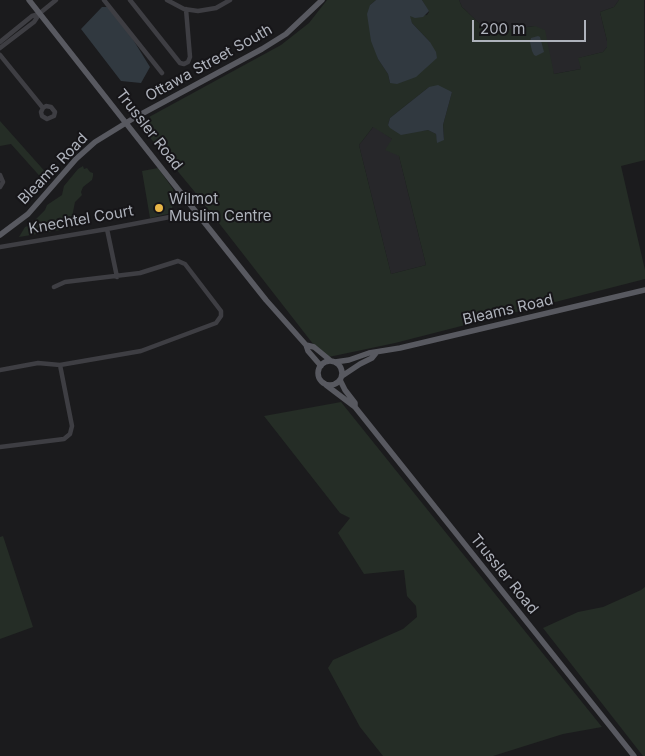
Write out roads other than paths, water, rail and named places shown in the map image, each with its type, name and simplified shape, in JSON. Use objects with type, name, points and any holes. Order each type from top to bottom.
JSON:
[{"type":"main road","name":"Trussler Road","points":[[29,0],[266,300],[306,345],[308,351],[320,366]]},
{"type":"main road","name":"Ottawa Street South","points":[[127,122],[262,49],[286,34],[322,0]]},
{"type":"main road","name":"Bleams Road","points":[[0,236],[28,214],[84,151],[101,137],[127,122]]},
{"type":"main road","name":"Bleams Road","points":[[333,362],[349,360],[645,290]]},
{"type":"main road","name":"Trussler Road","points":[[306,345],[314,348],[333,362]]},
{"type":"main road","name":"Bleams Road","points":[[341,378],[372,358],[376,353]]},
{"type":"main road","points":[[327,362],[333,362],[341,368],[341,378],[334,384],[326,385],[318,377],[320,366],[327,362]]},
{"type":"main road","name":"Trussler Road","points":[[341,378],[355,403],[355,407]]},
{"type":"main road","name":"Trussler Road","points":[[326,385],[355,407],[634,756]]},
{"type":"street","points":[[0,48],[34,22],[40,13],[56,0]]},
{"type":"street","points":[[104,0],[162,73]]},
{"type":"street","points":[[130,0],[180,62],[184,64],[188,62],[190,57],[186,9]]},
{"type":"street","points":[[167,0],[186,9],[198,11],[212,9],[230,0]]},
{"type":"street","points":[[0,42],[32,16],[40,13]]},
{"type":"street","points":[[0,55],[43,108]]},
{"type":"street","points":[[0,175],[3,182],[0,187]]},
{"type":"street","name":"Knechtel Court","points":[[0,248],[196,212]]},
{"type":"street","points":[[107,229],[116,277]]},
{"type":"street","points":[[0,370],[38,363],[60,365],[141,351],[216,324],[220,319],[221,311],[188,267],[181,261],[175,261],[140,273],[65,282],[54,287]]},
{"type":"street","points":[[0,447],[64,439],[70,434],[72,426],[60,365]]},
{"type":"place","name":"Wilmot Muslim Centre","points":[[159,208]]}]
